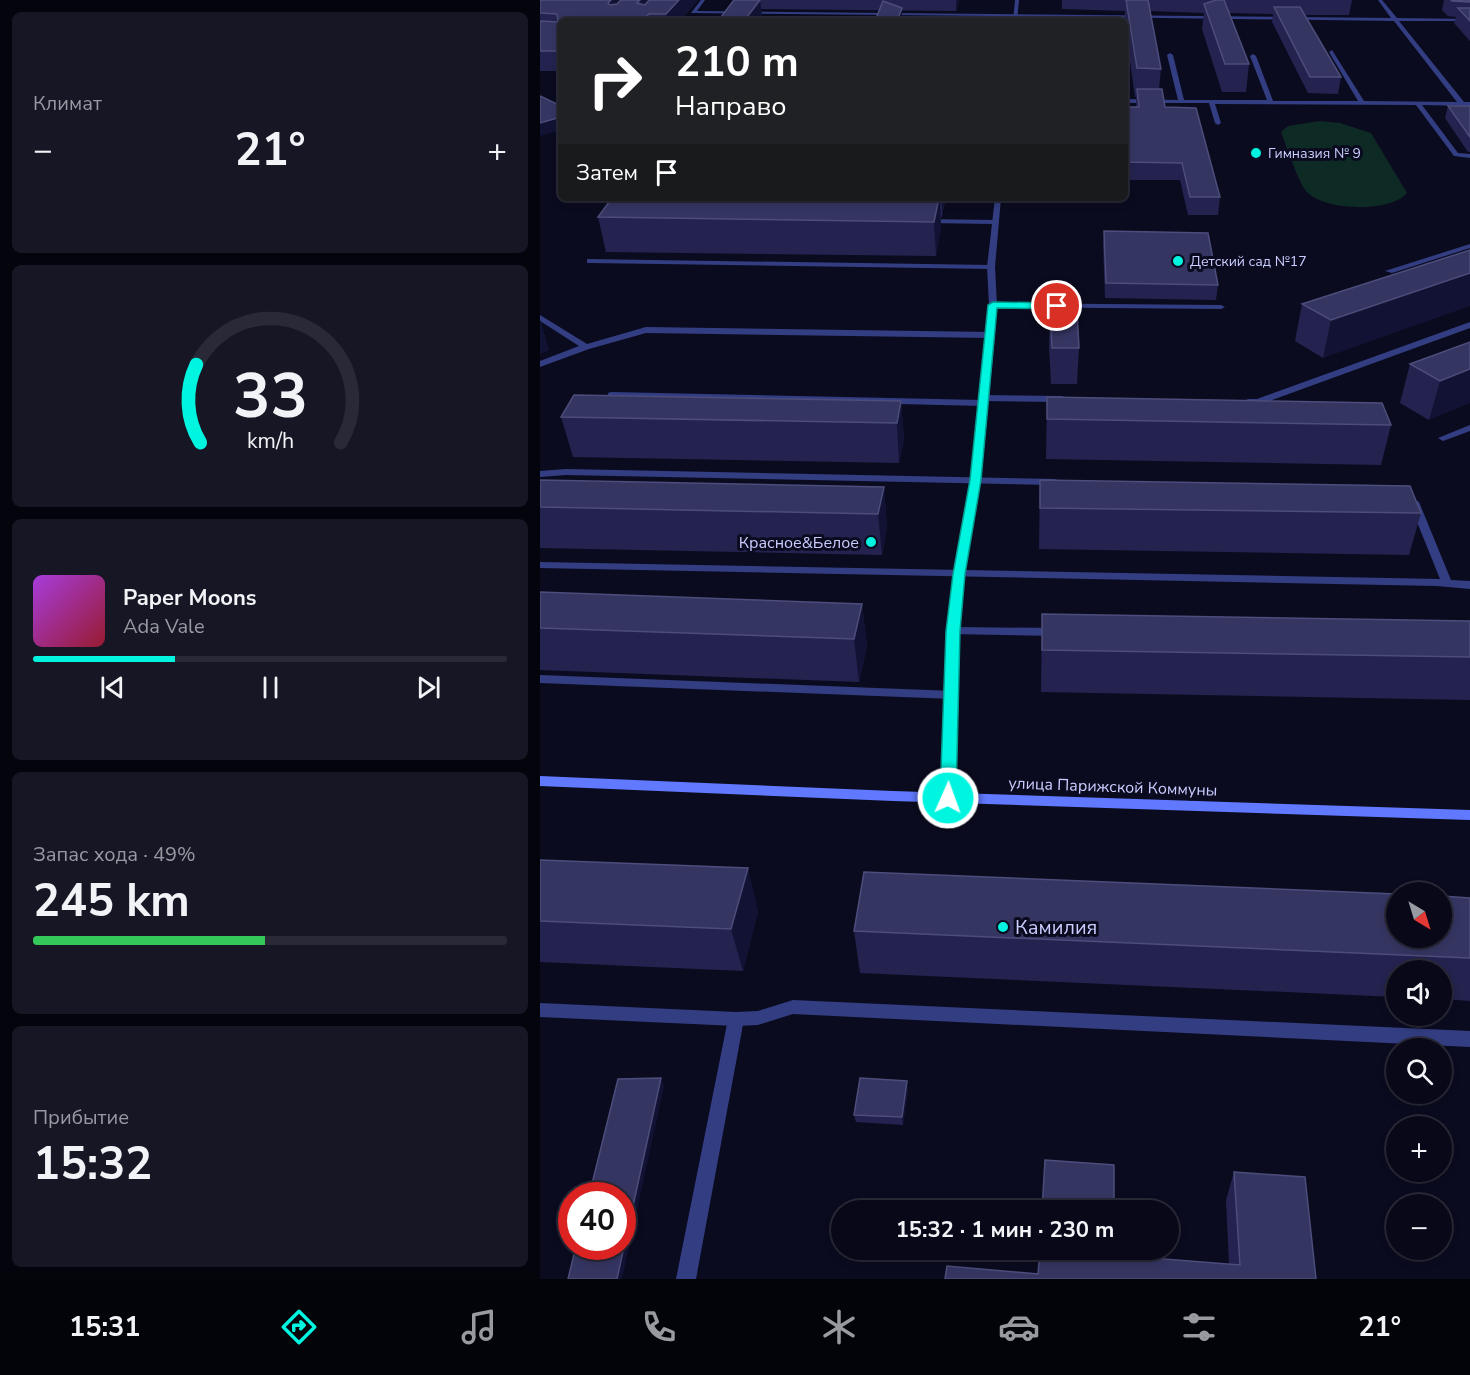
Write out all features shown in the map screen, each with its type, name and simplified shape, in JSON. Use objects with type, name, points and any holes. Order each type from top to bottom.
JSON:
[{"type":"main road","name":"улица Парижской Коммуны","points":[[540,781],[948,798],[1470,815]]},
{"type":"street","points":[[704,0],[693,12],[943,18],[1016,18],[1017,0]]},
{"type":"street","points":[[1380,0],[1462,104]]},
{"type":"street","points":[[702,12],[703,18]]},
{"type":"street","points":[[1128,19],[1470,20]]},
{"type":"street","points":[[1332,52],[1362,103]]},
{"type":"street","points":[[1170,55],[1181,101]]},
{"type":"street","points":[[1252,56],[1271,102]]},
{"type":"street","points":[[1128,101],[1470,104]]},
{"type":"street","points":[[1212,102],[1218,123]]},
{"type":"street","points":[[1418,104],[1456,155],[1470,156]]},
{"type":"street","points":[[1425,111],[1470,111]]},
{"type":"street","points":[[948,798],[953,694],[953,631],[959,574],[975,480],[991,335],[993,305],[991,267],[998,201]]},
{"type":"street","points":[[914,221],[995,222]]},
{"type":"street","points":[[1389,271],[1470,246]]},
{"type":"street","points":[[590,261],[991,267]]},
{"type":"street","points":[[993,305],[1221,308]]},
{"type":"street","points":[[540,317],[586,347]]},
{"type":"street","points":[[1237,402],[1258,402],[1470,325]]},
{"type":"street","points":[[540,364],[586,347],[646,330],[991,335]]},
{"type":"street","points":[[611,395],[1071,399]]},
{"type":"street","points":[[1443,438],[1470,428]]},
{"type":"street","points":[[540,474],[566,472],[1063,482]]},
{"type":"street","points":[[1409,489],[1447,583]]},
{"type":"street","points":[[540,565],[1470,585]]},
{"type":"street","points":[[953,631],[1074,633]]},
{"type":"street","points":[[540,678],[953,694]]},
{"type":"street","points":[[540,1010],[758,1018],[793,1007],[1470,1039]]},
{"type":"street","points":[[686,1279],[736,1018]]},
{"type":"green space","points":[[1320,121],[1340,123],[1371,133],[1407,193],[1387,204],[1357,207],[1328,203],[1307,192],[1281,132],[1288,126]]},
{"type":"building","points":[[611,0],[608,3],[610,5],[617,4],[621,0],[640,0],[637,3],[645,5],[649,0],[679,0],[666,14],[649,14],[645,18],[558,18],[558,22],[557,14],[540,13],[540,1]]},
{"type":"building","points":[[734,0],[760,0],[746,18],[720,18]]},
{"type":"building","points":[[1126,0],[1148,0],[1161,69],[1137,68]]},
{"type":"building","points":[[1224,0],[1249,64],[1225,64],[1204,4]]},
{"type":"building","points":[[1470,0],[1470,2],[1452,1]]},
{"type":"building","points":[[883,1],[902,8],[898,18],[876,18]]},
{"type":"building","points":[[1274,7],[1300,7],[1341,77],[1310,77]]},
{"type":"building","points":[[1458,8],[1470,8],[1470,21]]},
{"type":"building","points":[[540,21],[558,22],[558,51],[540,51]]},
{"type":"building","points":[[1137,89],[1162,89],[1165,107],[1196,108],[1220,197],[1190,197],[1182,163],[1128,162],[1128,107],[1139,107]]},
{"type":"building","points":[[540,96],[558,105],[558,118],[540,123]]},
{"type":"building","points":[[1448,106],[1470,106],[1470,137]]},
{"type":"building","points":[[610,201],[938,201],[934,222],[598,217]]},
{"type":"building","points":[[1104,231],[1208,233],[1218,285],[1106,283]]},
{"type":"building","points":[[1470,250],[1470,273],[1331,320],[1302,304]]},
{"type":"building","points":[[1050,312],[1077,312],[1079,348],[1052,348]]},
{"type":"building","points":[[1470,342],[1470,369],[1440,381],[1410,364]]},
{"type":"building","points":[[574,395],[901,401],[897,423],[561,417]]},
{"type":"building","points":[[1047,397],[1382,403],[1391,425],[1047,419]]},
{"type":"building","points":[[540,480],[884,487],[878,514],[540,507]]},
{"type":"building","points":[[1040,480],[1410,486],[1421,513],[1040,508]]},
{"type":"building","points":[[540,592],[862,604],[854,639],[540,628]]},
{"type":"building","points":[[1042,614],[1470,621],[1470,657],[1042,650]]},
{"type":"building","points":[[540,860],[748,868],[731,929],[540,921]]},
{"type":"building","points":[[864,872],[1386,894],[1386,948],[1452,948],[1452,897],[1470,898],[1470,958],[854,931]]},
{"type":"building","points":[[661,1078],[636,1192],[636,1182],[592,1182],[618,1079]]},
{"type":"building","points":[[860,1078],[907,1081],[902,1117],[854,1115]]},
{"type":"building","points":[[1045,1160],[1114,1165],[1114,1200],[1043,1200]]},
{"type":"building","points":[[1234,1172],[1305,1177],[1316,1279],[945,1279],[947,1266],[1038,1274],[1039,1260],[1176,1260],[1240,1265]]},
{"type":"building","points":[[573,1260],[621,1260],[617,1279],[568,1279]]},
{"type":"place","name":"Гимназия № 9","points":[[1256,153]]},
{"type":"place","name":"Детский сад №17","points":[[1178,261]]},
{"type":"place","name":"Красное&Белое","points":[[871,542]]},
{"type":"place","name":"Камилия","points":[[1003,927]]},
{"type":"route","points":[[948,798],[953,694],[953,631],[959,574],[975,480],[993,305],[1057,306]]}]
